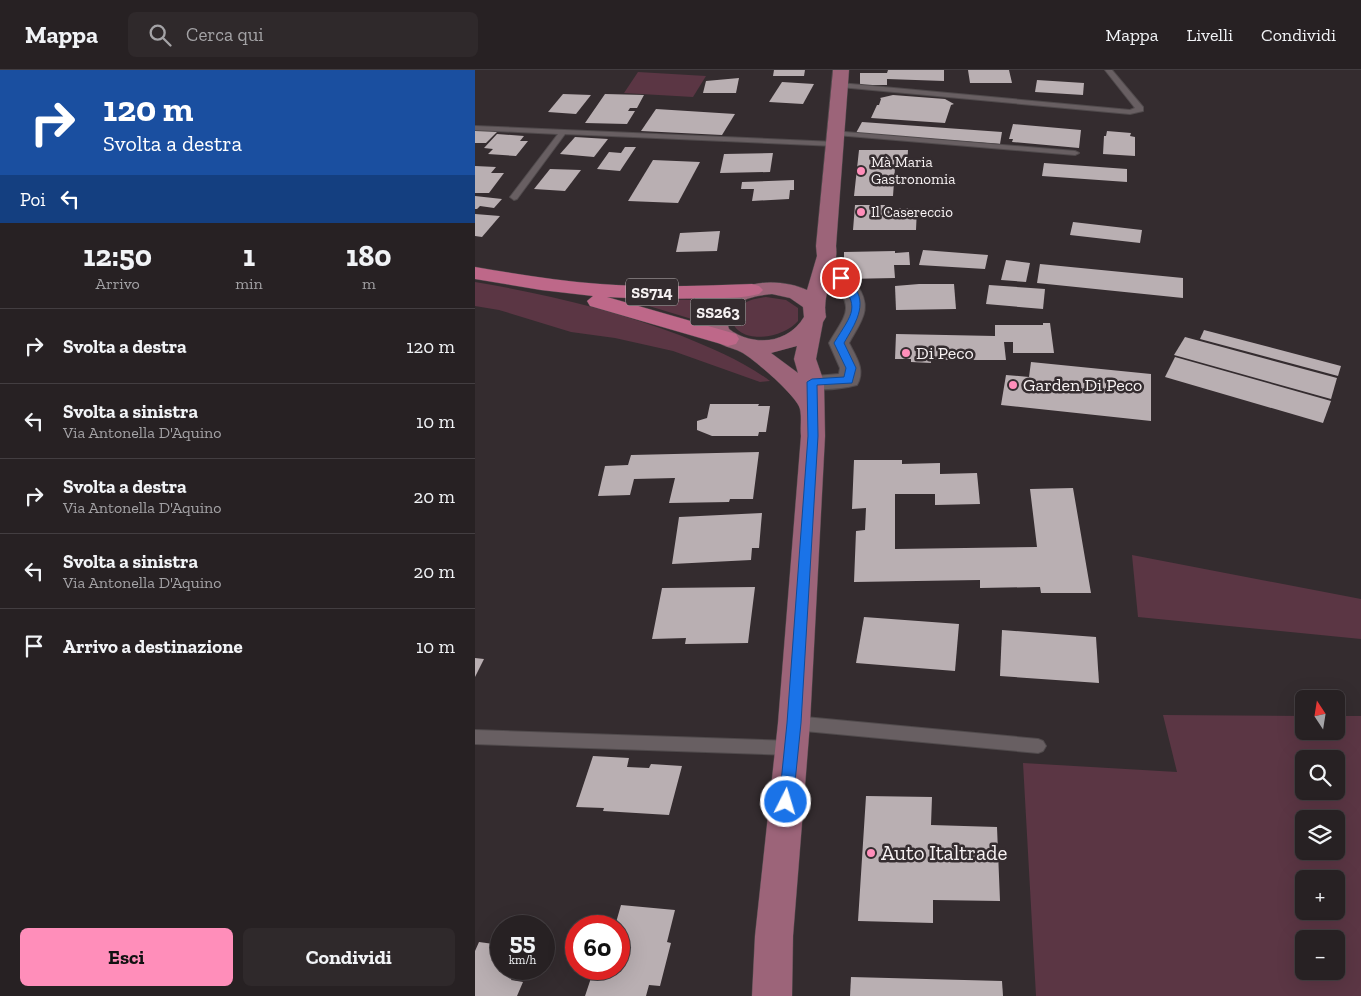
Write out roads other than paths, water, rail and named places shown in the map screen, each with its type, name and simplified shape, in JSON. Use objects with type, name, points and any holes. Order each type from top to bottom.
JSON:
[{"type":"highway","name":"SS714","points":[[475,273],[551,285],[676,293],[757,289]]},
{"type":"highway","name":"SS714","points":[[551,285],[738,342]]},
{"type":"main road","points":[[772,996],[774,936],[792,735],[813,436],[812,394],[805,359],[813,314],[827,256],[826,246],[841,78]]},
{"type":"main road","name":"SS263","points":[[812,394],[738,342],[720,333],[716,325],[716,316],[720,308],[728,300],[802,270],[826,246]]},
{"type":"main road","name":"SS263","points":[[738,342],[763,347],[787,342],[806,332],[813,314],[806,298],[797,293],[785,289],[757,289]]},
{"type":"street","points":[[812,394],[849,380],[851,368],[839,343],[853,319],[857,301],[851,288],[841,278]]},
{"type":"lane","points":[[841,78],[1130,112],[1140,109],[1108,70]]},
{"type":"lane","points":[[475,128],[564,132],[835,138],[1075,153]]},
{"type":"lane","points":[[514,197],[564,132]]},
{"type":"lane","points":[[475,738],[792,735],[1038,746]]},
{"type":"place","name":"Mà Maria Gastronomia","points":[[861,171]]},
{"type":"place","name":"Il Casereccio","points":[[861,212]]},
{"type":"place","name":"Di Peco","points":[[906,353]]},
{"type":"place","name":"Garden Di Peco","points":[[1013,385]]},
{"type":"place","name":"Auto Italtrade","points":[[871,853]]}]
